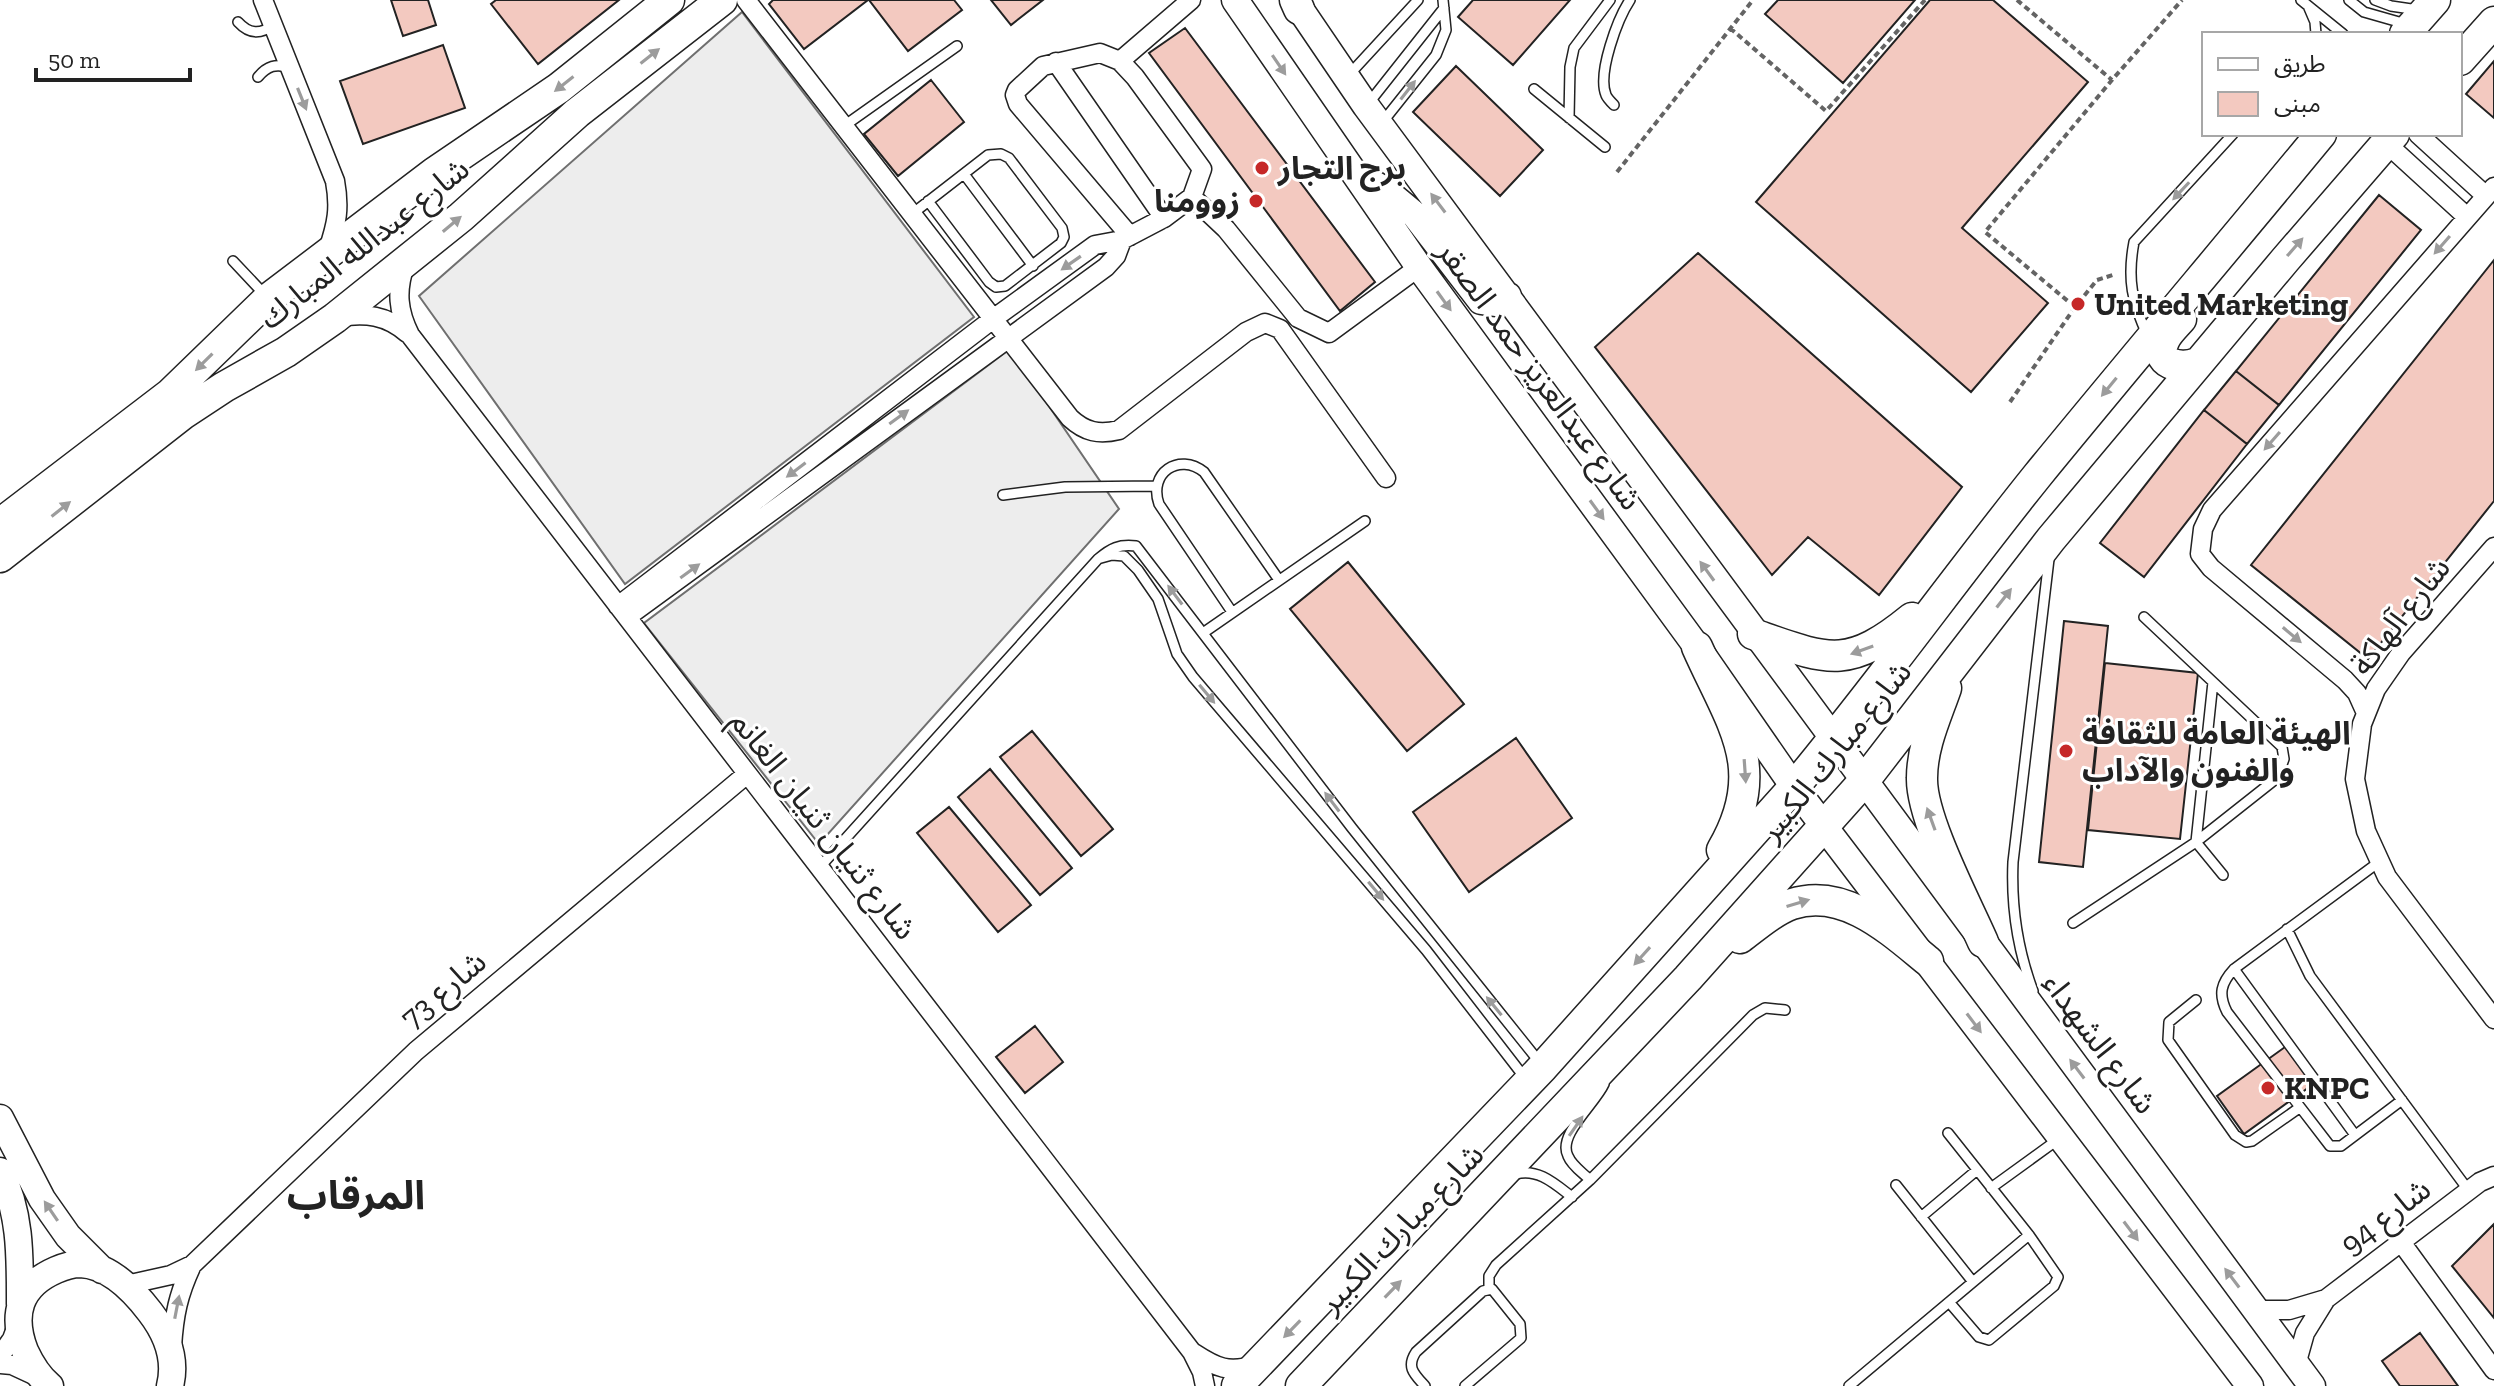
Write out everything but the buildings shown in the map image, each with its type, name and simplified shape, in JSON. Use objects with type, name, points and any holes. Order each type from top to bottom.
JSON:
[{"type":"main road","name":"شارع عبدالله المبارك","points":[[0,524],[170,394],[262,305],[459,156],[559,88],[669,0]]},
{"type":"main road","name":"شارع عبدالله المبارك","points":[[0,557],[183,414],[286,352],[335,318],[488,194],[577,113],[722,0]]},
{"type":"main road","name":"شارع عبدالعزيز حمد الصقر","points":[[1235,0],[1419,267],[1697,647],[1794,787]]},
{"type":"main road","name":"شارع عبدالعزيز حمد الصقر","points":[[1296,3],[1373,116],[1833,740]]},
{"type":"main road","points":[[2462,58],[2494,22]]},
{"type":"main road","name":"شارع مبارك الكبير","points":[[1237,1386],[1536,1074],[1794,787],[1948,588],[2149,338],[2319,136]]},
{"type":"main road","name":"شارع مبارك الكبير","points":[[1301,1386],[1688,978],[1864,781],[2051,539],[2390,138]]},
{"type":"main road","points":[[459,156],[474,158],[485,167],[490,180],[488,194]]},
{"type":"main road","points":[[1351,171],[1385,190],[1415,215],[1481,301],[1495,303],[1508,296]]},
{"type":"main road","points":[[2197,363],[2183,367],[2170,364],[2164,357],[2163,342],[2233,256],[2253,217]]},
{"type":"main road","points":[[262,305],[253,329],[261,344],[269,350],[286,352]]},
{"type":"main road","points":[[1753,634],[1807,653],[1834,657],[1846,655],[1868,649],[1887,638],[1948,588]]},
{"type":"main road","points":[[1694,898],[1736,824],[1745,796],[1746,777],[1737,738],[1697,647]]},
{"type":"main road","points":[[1956,660],[1927,742],[1922,767],[1922,792],[1934,828],[1983,942]]},
{"type":"main road","name":"شارع الشهداء","points":[[1833,740],[2304,1376]]},
{"type":"main road","points":[[1794,787],[2250,1386]]},
{"type":"main road","points":[[1688,978],[1777,912],[1811,899],[1833,900],[1849,907],[1896,935],[1928,961]]},
{"type":"main road","points":[[0,1118],[42,1199],[68,1236],[102,1270],[126,1285],[157,1322],[172,1366],[191,1386]]},
{"type":"main road","points":[[0,1171],[14,1206],[20,1249],[19,1313],[28,1357],[46,1382]]},
{"type":"main road","points":[[19,1313],[33,1283],[63,1267],[80,1264],[102,1270]]},
{"type":"street","points":[[263,0],[335,181],[339,205],[326,255]]},
{"type":"street","points":[[746,0],[1080,427],[1092,432],[1119,430],[1246,332],[1265,323],[1280,329],[1386,478]]},
{"type":"street","points":[[1120,61],[1191,0]]},
{"type":"street","points":[[622,612],[993,319],[1095,245],[1126,238],[1164,218],[1192,197],[1202,169],[1120,61],[1100,53],[1043,66],[1017,90],[1016,100],[1126,238]]},
{"type":"street","points":[[1056,62],[1164,218]]},
{"type":"street","points":[[2366,713],[2357,693],[2345,680],[2211,568],[2200,554],[2203,529],[2212,510],[2490,192],[2420,136]]},
{"type":"street","points":[[2390,138],[2467,217]]},
{"type":"street","points":[[1192,197],[1226,229],[1298,318],[1329,333],[1419,267]]},
{"type":"street","points":[[622,612],[1106,267],[1126,238]]},
{"type":"street","points":[[406,263],[398,300],[401,318],[410,335]]},
{"type":"street","points":[[335,318],[377,315],[395,323],[410,335]]},
{"type":"street","name":"شارع ثنيان ثنيان الغانم","points":[[410,335],[1192,1352]]},
{"type":"street","name":"شارع آلهاكة","points":[[2494,549],[2401,653],[2376,689],[2358,744],[2355,779],[2360,811],[2379,862],[2394,889],[2494,1019]]},
{"type":"street","name":"شارع 73","points":[[126,1285],[171,1275],[192,1265],[416,1051],[747,774]]},
{"type":"street","name":"شارع 94","points":[[2255,1310],[2289,1310],[2326,1299],[2481,1183],[2494,1166]]},
{"type":"street","points":[[2401,1242],[2494,1370]]},
{"type":"street","name":"شارع 73","points":[[172,1366],[175,1310],[192,1265]]},
{"type":"street","name":"شارع 94","points":[[2304,1376],[2305,1333],[2326,1299]]},
{"type":"street","points":[[0,1356],[12,1339],[19,1313]]},
{"type":"street","points":[[1192,1352],[1210,1364],[1228,1370],[1258,1364]]},
{"type":"street","points":[[1192,1352],[1205,1386]]},
{"type":"street","points":[[0,1364],[20,1368],[46,1382]]},
{"type":"lane","points":[[1346,78],[1418,0]]},
{"type":"lane","points":[[1569,118],[1570,67],[1574,48],[1610,0]]},
{"type":"lane","points":[[1614,105],[1605,94],[1605,72],[1615,29],[1630,0]]},
{"type":"lane","points":[[2349,0],[2375,17],[2420,17]]},
{"type":"lane","points":[[2375,0],[2420,17]]},
{"type":"lane","points":[[2304,3],[2315,22],[2316,32]]},
{"type":"lane","points":[[2304,3],[2340,32]]},
{"type":"lane","points":[[1373,116],[1436,55],[1446,30],[1443,4]]},
{"type":"lane","points":[[1373,116],[1443,4]]},
{"type":"lane","points":[[238,22],[245,30],[255,33],[273,25]]},
{"type":"lane","points":[[844,126],[957,46]]},
{"type":"lane","points":[[258,77],[272,66],[290,68]]},
{"type":"lane","points":[[1534,89],[1605,147]]},
{"type":"lane","points":[[2149,338],[2135,309],[2131,270],[2134,242],[2231,136]]},
{"type":"lane","points":[[912,214],[928,201],[988,155],[1005,156],[1062,228],[1064,237],[1061,243],[1005,286],[992,285],[928,201]]},
{"type":"lane","points":[[964,174],[1033,266]]},
{"type":"lane","points":[[233,261],[262,305]]},
{"type":"lane","points":[[1232,612],[1159,504],[1156,486],[1164,472],[1174,466],[1190,464],[1200,469],[1279,580]]},
{"type":"lane","points":[[1003,495],[1065,487],[1156,486]]},
{"type":"lane","points":[[1203,633],[1365,521]]},
{"type":"lane","points":[[2049,1031],[2025,969],[2015,931],[2012,894],[2013,862],[2051,539]]},
{"type":"lane","points":[[819,868],[1098,559],[1111,548],[1124,544],[1136,546],[1536,1074]]},
{"type":"lane","points":[[1098,559],[1124,556],[1138,570],[1158,599],[1177,654],[1193,677],[1536,1074]]},
{"type":"lane","points":[[2073,923],[2196,842],[2277,778],[2284,759],[2282,747],[2144,617]]},
{"type":"lane","points":[[2213,682],[2196,842],[2223,875]]},
{"type":"lane","points":[[2379,862],[2234,969],[2222,986],[2223,1004],[2330,1146],[2341,1146],[2402,1100]]},
{"type":"lane","points":[[2287,929],[2310,976],[2402,1100],[2481,1183]]},
{"type":"lane","points":[[2234,969],[2355,1135]]},
{"type":"lane","points":[[2196,1000],[2169,1022],[2168,1040],[2235,1135],[2246,1142],[2252,1141],[2299,1108]]},
{"type":"lane","points":[[1489,1289],[1489,1276],[1496,1265],[1590,1180],[1753,1015],[1765,1008],[1785,1010]]},
{"type":"lane","points":[[1590,1180],[1571,1162],[1565,1144],[1603,1087],[1602,1069]]},
{"type":"lane","points":[[1948,1133],[2029,1235],[2056,1272],[2057,1282],[1993,1338],[1983,1340],[1949,1302]]},
{"type":"lane","points":[[1991,1188],[2061,1138]]},
{"type":"lane","points":[[1921,1217],[1977,1170]]},
{"type":"lane","points":[[1492,1186],[1519,1173],[1533,1172],[1572,1197]]},
{"type":"lane","points":[[1896,1185],[1973,1282]]},
{"type":"lane","points":[[1849,1386],[2029,1235]]},
{"type":"lane","points":[[1425,1386],[1411,1369],[1412,1358],[1483,1291],[1489,1289],[1520,1324],[1522,1333],[1518,1341],[1465,1386]]},
{"type":"path","points":[[1617,172],[1753,0]]},
{"type":"path","points":[[1730,28],[1826,111],[1925,0]]},
{"type":"path","points":[[2017,0],[2112,80]]},
{"type":"path","points":[[2075,307],[1985,232],[2182,0]]},
{"type":"path","points":[[2010,402],[2097,280],[2131,270]]},
{"type":"shaded area","points":[[742,12],[974,317],[625,584],[419,296]]},
{"type":"shaded area","points":[[1010,349],[1119,509],[819,844],[644,623]]},
{"type":"place","name":"برج التجار","points":[[1262,168]]},
{"type":"place","name":"زوومنا","points":[[1256,201]]},
{"type":"place","name":"United Marketing","points":[[2078,304]]},
{"type":"place","name":"الهيئة العامة للثقافة والفنون والآداب","points":[[2066,751]]},
{"type":"place","name":"KNPC","points":[[2268,1088]]},
{"type":"district","name":"المرقاب","points":[[356,1195]]}]
